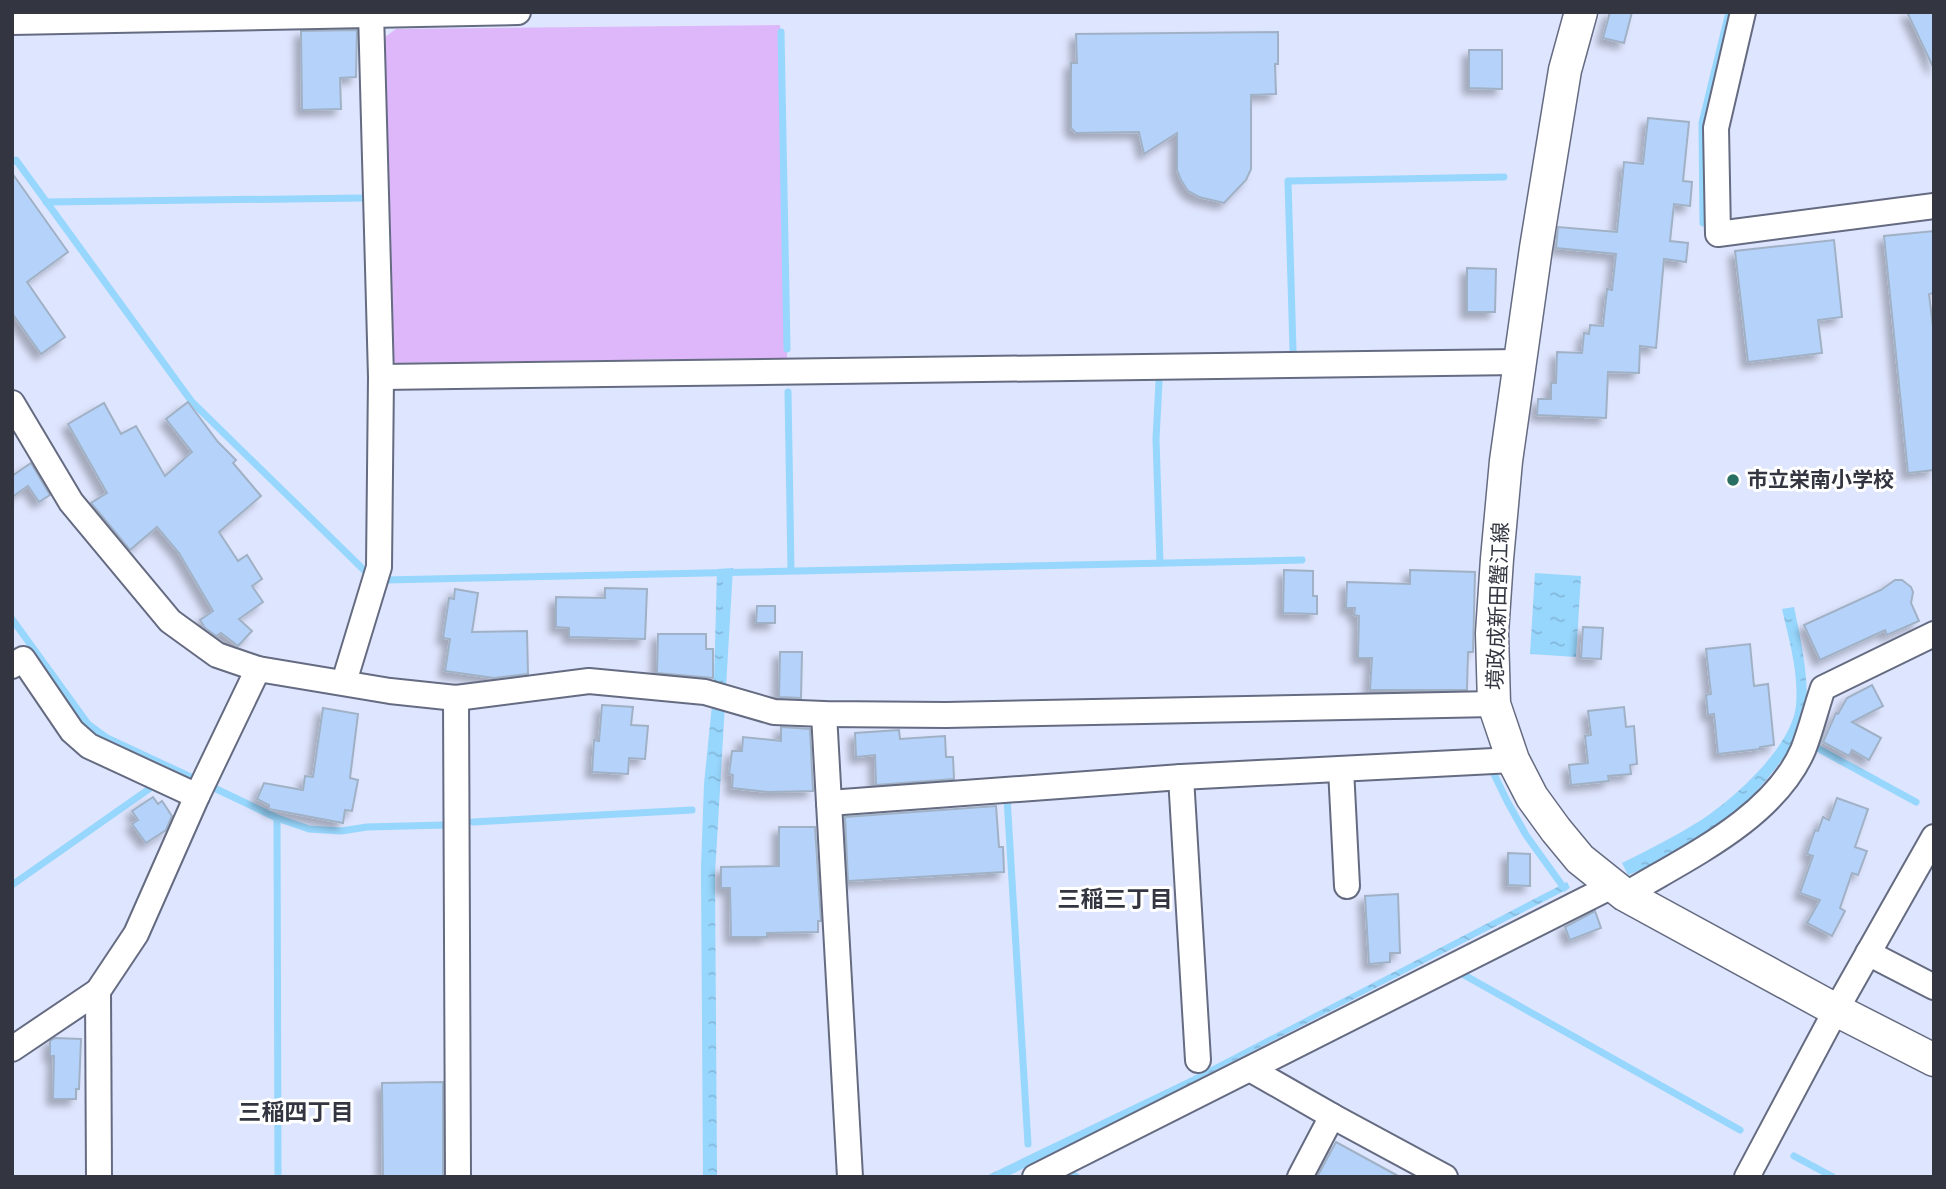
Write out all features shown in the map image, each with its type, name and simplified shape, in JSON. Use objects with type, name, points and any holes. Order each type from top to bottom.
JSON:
[{"type":"main road","name":"境政成新田蟹江線","points":[[1581,12],[1565,70],[1506,461],[1492,633],[1494,704],[1513,760],[1532,797],[1580,859],[1618,890],[1836,1010],[1934,1060]]},
{"type":"street","points":[[12,22],[518,12]]},
{"type":"street","points":[[1743,12],[1716,128],[1718,234],[1934,206]]},
{"type":"street","points":[[344,682],[379,567],[381,377],[371,14]]},
{"type":"street","points":[[381,377],[1519,362]]},
{"type":"street","points":[[12,402],[71,502],[170,621],[218,655],[258,669],[390,691],[456,698],[589,681],[705,692],[774,712],[824,714],[946,715],[1494,704]]},
{"type":"street","points":[[1035,1177],[1618,890],[1736,828],[1780,786],[1802,751],[1823,688],[1934,634]]},
{"type":"street","points":[[16,656],[72,731],[89,746],[197,796]]},
{"type":"street","points":[[12,1049],[98,991],[136,934],[197,796],[258,669]]},
{"type":"street","points":[[456,698],[458,1177]]},
{"type":"street","points":[[824,714],[850,1177]]},
{"type":"street","points":[[829,803],[1181,777],[1513,760]]},
{"type":"street","points":[[1341,769],[1347,886]]},
{"type":"street","points":[[1181,777],[1198,1059]]},
{"type":"street","points":[[1747,1177],[1836,1010],[1934,836]]},
{"type":"street","points":[[1868,953],[1934,987]]},
{"type":"street","points":[[98,991],[99,1177]]},
{"type":"street","points":[[1250,1069],[1446,1177]]},
{"type":"street","points":[[1300,1177],[1332,1116]]},
{"type":"shaded area","points":[[780,25],[787,358],[396,363],[390,357],[385,37],[396,29]]},
{"type":"water","points":[[733,568],[715,874],[717,1177],[703,1177],[701,868],[704,784],[714,685],[717,569]]},
{"type":"water","points":[[1535,573],[1581,576],[1576,657],[1530,654]]},
{"type":"water","points":[[1794,607],[1807,689],[1803,721],[1795,741],[1763,784],[1729,817],[1692,844],[1628,875],[1622,863],[1712,813],[1759,771],[1784,738],[1792,721],[1797,693],[1793,657],[1782,609]]},
{"type":"water","points":[[1567,882],[1570,888],[1047,1157],[1006,1177],[984,1177],[1190,1078]]},
{"type":"building","points":[[1610,12],[1632,12],[1624,43],[1603,38]]},
{"type":"building","points":[[1907,12],[1934,12],[1934,69]]},
{"type":"building","points":[[357,30],[356,77],[340,78],[341,109],[302,110],[301,31]]},
{"type":"building","points":[[1278,32],[1276,94],[1251,95],[1251,169],[1246,180],[1224,203],[1199,197],[1188,191],[1177,170],[1177,133],[1144,154],[1139,132],[1076,133],[1071,128],[1071,63],[1077,63],[1076,34]]},
{"type":"building","points":[[1469,50],[1502,50],[1502,89],[1469,88]]},
{"type":"building","points":[[1648,118],[1689,122],[1683,181],[1692,182],[1690,206],[1674,204],[1670,241],[1688,243],[1686,262],[1664,259],[1656,348],[1640,346],[1639,373],[1608,372],[1606,418],[1537,415],[1538,399],[1551,399],[1551,383],[1556,383],[1557,352],[1582,353],[1584,333],[1589,334],[1590,325],[1603,326],[1607,289],[1612,290],[1616,254],[1556,248],[1558,227],[1617,232],[1624,162],[1643,164]]},
{"type":"building","points":[[12,173],[68,252],[27,282],[65,337],[41,354],[12,313]]},
{"type":"building","points":[[1934,231],[1934,293],[1929,294],[1934,334],[1934,470],[1908,473],[1884,236]]},
{"type":"building","points":[[1834,240],[1842,317],[1818,320],[1822,353],[1748,362],[1735,251]]},
{"type":"building","points":[[1467,268],[1496,269],[1495,312],[1467,312]]},
{"type":"building","points":[[188,402],[218,442],[236,460],[233,463],[261,496],[219,532],[238,561],[247,555],[262,579],[252,586],[263,602],[239,619],[252,631],[238,646],[221,633],[216,636],[205,628],[200,620],[213,611],[179,553],[157,527],[130,550],[91,503],[107,493],[68,424],[104,403],[121,434],[136,426],[165,476],[192,452],[166,419]]},
{"type":"building","points":[[31,463],[50,495],[39,502],[28,486],[12,497],[12,476]]},
{"type":"building","points":[[1284,570],[1313,571],[1313,596],[1317,596],[1317,614],[1283,613]]},
{"type":"building","points":[[1410,570],[1475,572],[1473,652],[1468,652],[1467,690],[1370,690],[1372,658],[1358,658],[1359,616],[1354,615],[1355,608],[1346,608],[1347,582],[1410,584]]},
{"type":"building","points":[[1895,580],[1902,580],[1911,587],[1911,603],[1919,621],[1887,635],[1885,630],[1820,660],[1804,625],[1881,590]]},
{"type":"building","points":[[605,588],[647,589],[645,639],[569,637],[569,628],[556,627],[556,597],[605,598]]},
{"type":"building","points":[[455,589],[478,593],[472,632],[527,631],[528,674],[494,678],[445,671],[450,639],[443,638],[449,598],[454,599]]},
{"type":"building","points":[[757,606],[775,606],[775,623],[756,623]]},
{"type":"building","points":[[1583,627],[1603,628],[1601,659],[1581,658]]},
{"type":"building","points":[[658,634],[706,634],[706,649],[713,649],[713,678],[657,673]]},
{"type":"building","points":[[1750,644],[1754,686],[1768,684],[1774,745],[1718,754],[1714,714],[1708,715],[1706,695],[1711,694],[1706,649]]},
{"type":"building","points":[[780,652],[802,652],[801,698],[779,697]]},
{"type":"building","points":[[1872,685],[1883,706],[1852,722],[1881,738],[1869,760],[1852,750],[1849,756],[1823,742],[1836,713],[1838,714],[1847,698]]},
{"type":"building","points":[[602,705],[633,707],[631,725],[648,726],[645,759],[629,758],[628,774],[592,772],[594,740],[599,741]]},
{"type":"building","points":[[1624,707],[1626,727],[1634,726],[1637,764],[1630,765],[1631,774],[1608,776],[1609,781],[1571,785],[1569,765],[1588,763],[1585,736],[1591,735],[1588,711]]},
{"type":"building","points":[[323,708],[358,714],[350,778],[358,780],[352,811],[345,810],[343,823],[269,809],[269,805],[257,799],[264,783],[303,790],[305,776],[313,777]]},
{"type":"building","points":[[781,727],[810,729],[813,791],[768,792],[732,788],[733,775],[729,774],[732,751],[742,751],[743,737],[781,741]]},
{"type":"building","points":[[899,730],[900,739],[945,736],[946,757],[953,757],[954,779],[876,785],[875,755],[856,757],[855,733]]},
{"type":"building","points":[[153,797],[158,804],[162,801],[172,816],[166,830],[146,843],[132,824],[138,820],[132,811]]},
{"type":"building","points":[[1837,798],[1868,809],[1855,847],[1867,851],[1858,875],[1852,873],[1840,908],[1845,911],[1832,936],[1807,923],[1820,900],[1800,893],[1813,856],[1807,854],[1815,830],[1818,831],[1823,817],[1829,820]]},
{"type":"building","points":[[996,806],[1004,872],[848,881],[845,817]]},
{"type":"building","points":[[779,827],[815,827],[821,921],[818,921],[818,932],[731,937],[730,888],[721,888],[721,867],[779,866]]},
{"type":"building","points":[[1508,853],[1530,854],[1530,886],[1508,885]]},
{"type":"building","points":[[1398,894],[1400,953],[1390,953],[1390,962],[1369,964],[1365,896]]},
{"type":"building","points":[[1595,911],[1601,928],[1570,940],[1565,927]]},
{"type":"building","points":[[55,1038],[81,1039],[79,1089],[76,1089],[76,1099],[53,1099],[54,1056],[50,1056],[50,1041]]},
{"type":"building","points":[[443,1082],[443,1177],[383,1177],[382,1083]]},
{"type":"building","points":[[1336,1142],[1400,1177],[1317,1177]]},
{"type":"waterway","points":[[1703,223],[1702,123],[1729,12]]},
{"type":"waterway","points":[[781,32],[787,349]]},
{"type":"waterway","points":[[12,162],[16,160],[192,402],[368,574]]},
{"type":"waterway","points":[[1293,350],[1288,181],[1504,177]]},
{"type":"waterway","points":[[46,202],[363,198]]},
{"type":"waterway","points":[[1159,382],[1156,439],[1160,563]]},
{"type":"waterway","points":[[788,392],[791,570]]},
{"type":"waterway","points":[[385,580],[1302,560]]},
{"type":"waterway","points":[[12,619],[88,724],[107,738],[193,778]]},
{"type":"waterway","points":[[1819,749],[1916,802]]},
{"type":"waterway","points":[[1493,772],[1526,835],[1564,888]]},
{"type":"waterway","points":[[212,787],[277,818],[309,829],[341,831],[367,827],[444,825]]},
{"type":"waterway","points":[[12,885],[149,789]]},
{"type":"waterway","points":[[1007,798],[1028,1144]]},
{"type":"waterway","points":[[473,822],[692,810]]},
{"type":"waterway","points":[[277,818],[278,1177]]},
{"type":"waterway","points":[[1457,971],[1740,1130]]},
{"type":"waterway","points":[[1794,1156],[1833,1177]]},
{"type":"waterway","points":[[1062,1169],[1077,1177]]},
{"type":"place","name":"市立栄南小学校","points":[[1733,480]]},
{"type":"district","name":"三稲三丁目","points":[[1115,899]]},
{"type":"district","name":"三稲四丁目","points":[[296,1112]]}]
